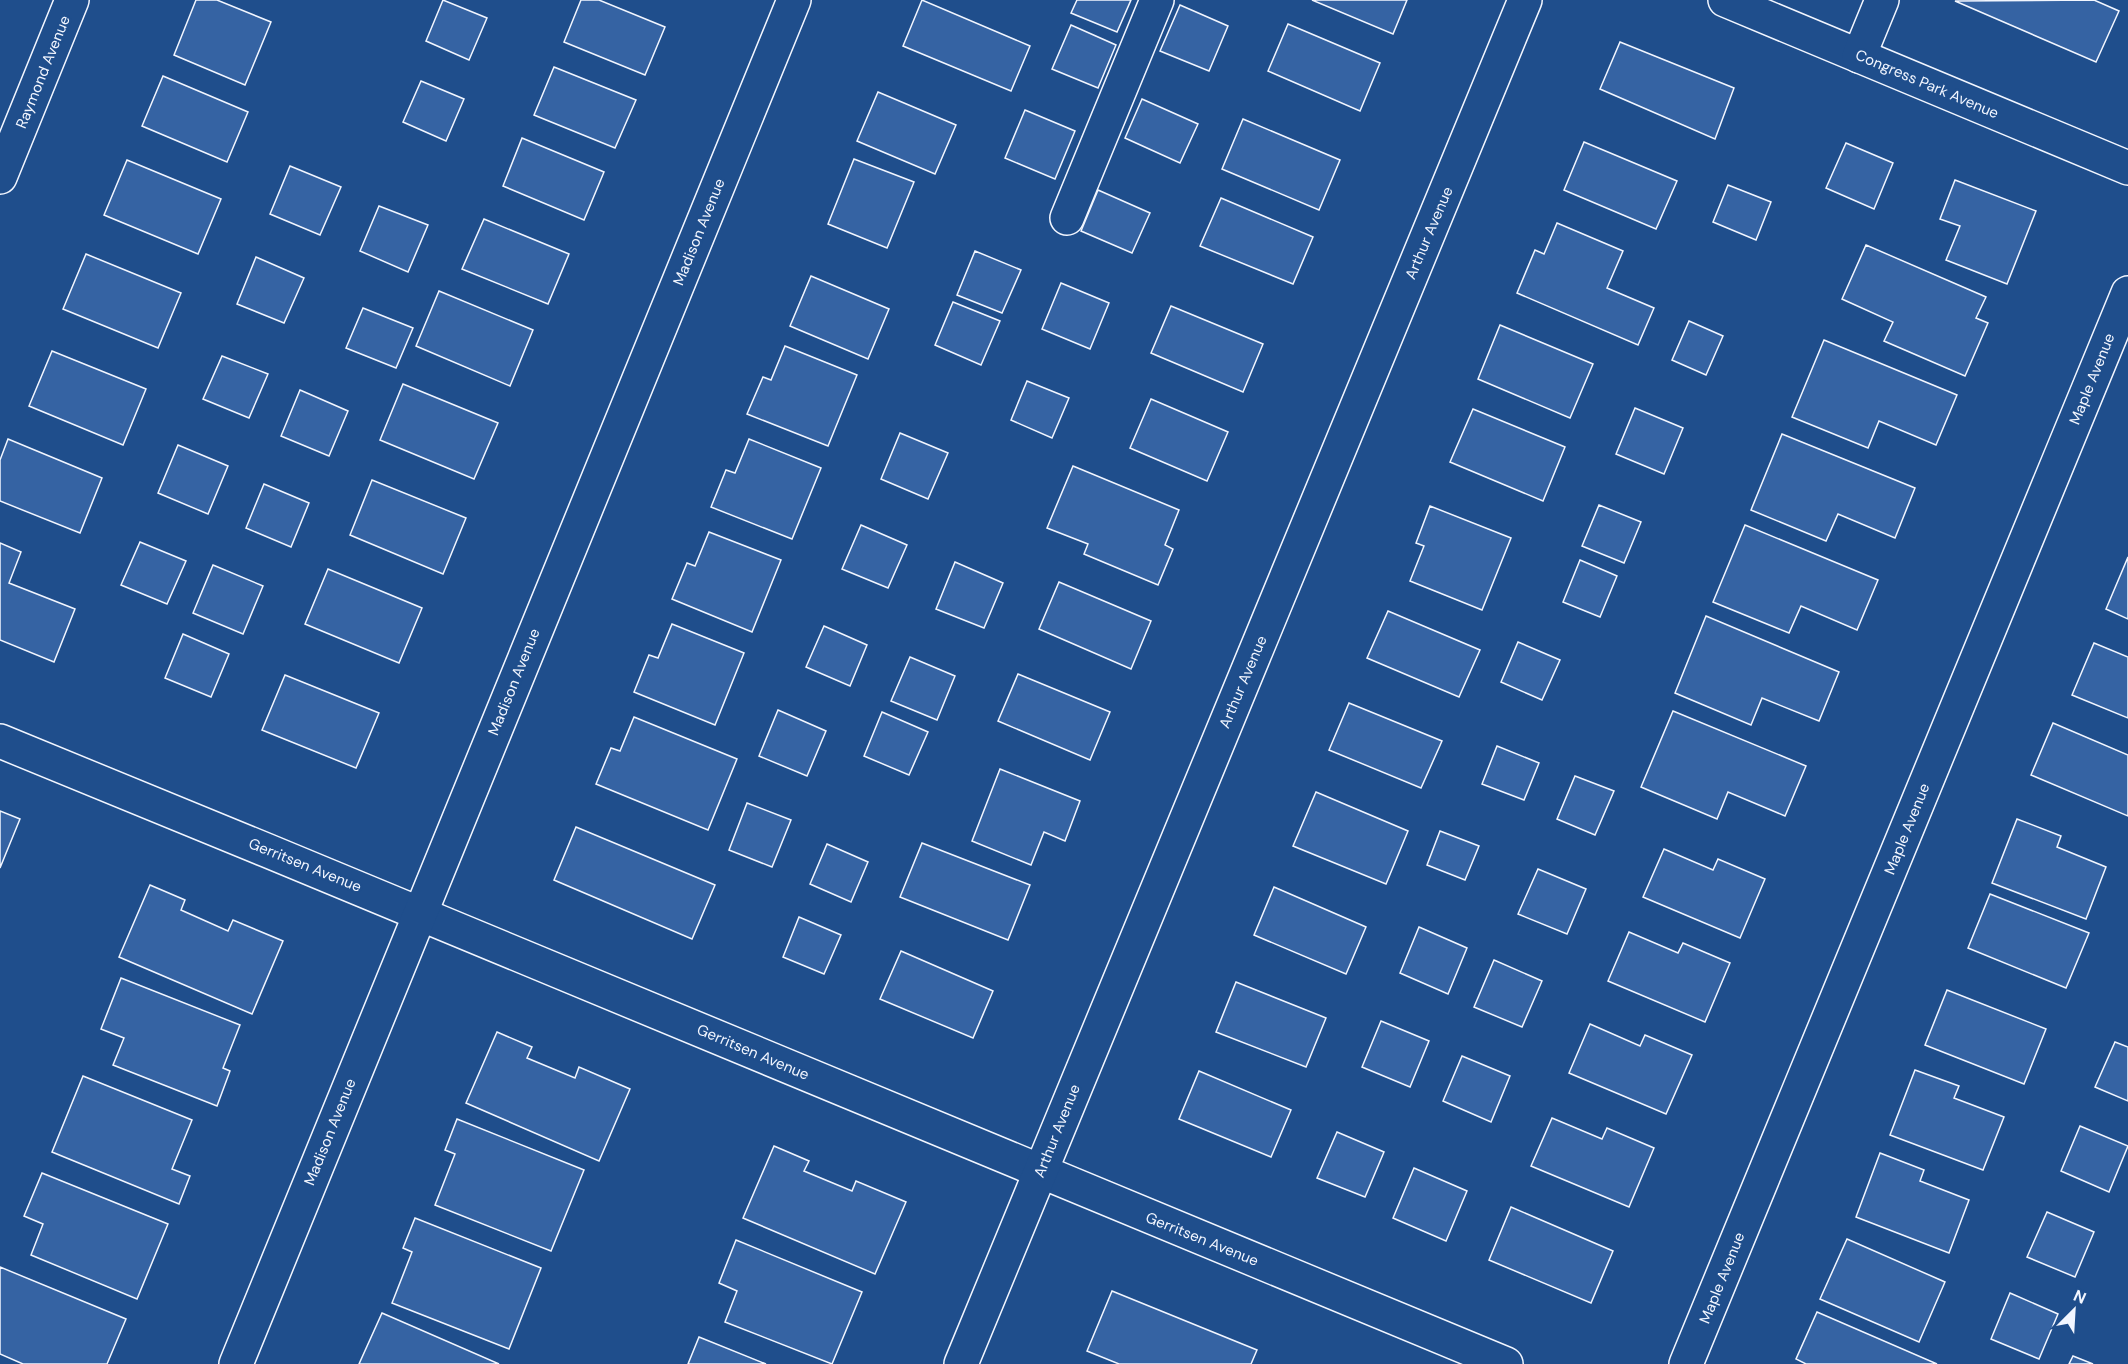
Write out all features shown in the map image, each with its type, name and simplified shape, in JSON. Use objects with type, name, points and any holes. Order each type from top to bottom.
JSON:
[{"type":"street","name":"Raymond Avenue","points":[[0,177],[72,0]]},
{"type":"street","name":"Madison Avenue","points":[[236,1364],[794,0]]},
{"type":"street","points":[[1066,218],[1157,0]]},
{"type":"street","name":"Arthur Avenue","points":[[961,1364],[1525,0]]},
{"type":"street","name":"Congress Park Avenue","points":[[1725,0],[2128,168]]},
{"type":"street","points":[[1859,56],[1882,0]]},
{"type":"street","name":"Maple Avenue","points":[[1686,1364],[2128,293]]},
{"type":"street","name":"Gerritsen Avenue","points":[[0,741],[420,912],[1040,1173],[1506,1364]]},
{"type":"building","points":[[196,0],[217,0],[271,22],[245,85],[174,55]]},
{"type":"building","points":[[443,0],[487,18],[469,60],[426,41]]},
{"type":"building","points":[[581,0],[599,0],[665,27],[645,75],[564,42]]},
{"type":"building","points":[[922,0],[1030,46],[1011,91],[903,46]]},
{"type":"building","points":[[1077,0],[1131,0],[1117,32],[1071,13]]},
{"type":"building","points":[[1312,0],[1407,0],[1393,34]]},
{"type":"building","points":[[2094,0],[2119,11],[2096,62],[1955,1]]},
{"type":"building","points":[[1180,5],[1228,26],[1209,71],[1160,51]]},
{"type":"building","points":[[1288,24],[1380,63],[1360,111],[1268,71]]},
{"type":"building","points":[[1071,25],[1116,45],[1098,88],[1052,69]]},
{"type":"building","points":[[1620,42],[1734,88],[1715,139],[1600,89]]},
{"type":"building","points":[[554,67],[636,100],[615,148],[534,115]]},
{"type":"building","points":[[163,76],[248,112],[227,162],[142,126]]},
{"type":"building","points":[[421,81],[464,99],[446,141],[403,122]]},
{"type":"building","points":[[878,92],[956,125],[935,174],[857,141]]},
{"type":"building","points":[[1142,99],[1198,124],[1180,163],[1125,138]]},
{"type":"building","points":[[1025,110],[1075,131],[1055,179],[1005,158]]},
{"type":"building","points":[[1243,119],[1340,160],[1319,210],[1222,169]]},
{"type":"building","points":[[522,138],[604,172],[584,220],[503,186]]},
{"type":"building","points":[[1584,142],[1677,181],[1656,229],[1564,190]]},
{"type":"building","points":[[1846,143],[1893,163],[1874,209],[1826,188]]},
{"type":"building","points":[[854,159],[914,182],[887,248],[828,224]]},
{"type":"building","points":[[127,160],[221,199],[198,254],[104,215]]},
{"type":"building","points":[[290,166],[341,187],[320,235],[270,214]]},
{"type":"building","points":[[1955,180],[2036,211],[2007,284],[1946,260],[1960,226],[1940,219]]},
{"type":"building","points":[[1728,185],[1771,202],[1756,240],[1713,222]]},
{"type":"building","points":[[1098,190],[1150,213],[1132,253],[1081,231]]},
{"type":"building","points":[[1221,198],[1313,237],[1293,284],[1200,246]]},
{"type":"building","points":[[379,206],[428,225],[408,272],[360,251]]},
{"type":"building","points":[[484,219],[569,254],[548,304],[462,269]]},
{"type":"building","points":[[1557,223],[1623,251],[1607,288],[1654,308],[1638,345],[1517,293],[1535,250],[1544,254]]},
{"type":"building","points":[[1866,245],[1986,297],[1976,318],[1988,323],[1965,376],[1884,341],[1893,322],[1842,299]]},
{"type":"building","points":[[975,251],[1021,270],[1002,313],[957,295]]},
{"type":"building","points":[[86,254],[181,293],[158,348],[63,309]]},
{"type":"building","points":[[256,257],[304,278],[284,323],[237,304]]},
{"type":"building","points":[[811,276],[889,309],[868,359],[790,326]]},
{"type":"building","points":[[1061,283],[1109,303],[1090,349],[1042,329]]},
{"type":"building","points":[[439,291],[533,330],[510,386],[416,346]]},
{"type":"building","points":[[953,302],[1000,321],[981,365],[935,345]]},
{"type":"building","points":[[1171,306],[1263,344],[1243,392],[1151,353]]},
{"type":"building","points":[[363,308],[413,328],[396,368],[346,348]]},
{"type":"building","points":[[1689,321],[1723,336],[1706,375],[1672,360]]},
{"type":"building","points":[[1500,325],[1593,364],[1570,418],[1478,379]]},
{"type":"building","points":[[1824,340],[1957,395],[1936,445],[1879,421],[1868,448],[1792,417]]},
{"type":"building","points":[[785,346],[857,375],[828,446],[747,414],[763,377],[771,380]]},
{"type":"building","points":[[52,351],[146,389],[123,445],[29,406]]},
{"type":"building","points":[[222,356],[268,374],[249,418],[203,399]]},
{"type":"building","points":[[1027,381],[1069,398],[1052,438],[1011,420]]},
{"type":"building","points":[[403,384],[498,423],[474,479],[380,440]]},
{"type":"building","points":[[300,390],[348,411],[329,456],[281,436]]},
{"type":"building","points":[[1151,399],[1228,432],[1207,481],[1130,448]]},
{"type":"building","points":[[1635,408],[1683,428],[1664,474],[1616,454]]},
{"type":"building","points":[[1473,409],[1565,447],[1543,501],[1450,462]]},
{"type":"building","points":[[900,433],[948,453],[928,499],[881,479]]},
{"type":"building","points":[[1782,434],[1915,488],[1895,538],[1838,514],[1826,541],[1751,510]]},
{"type":"building","points":[[8,439],[102,478],[80,533],[0,501],[0,460]]},
{"type":"building","points":[[749,439],[821,468],[792,539],[711,507],[726,470],[735,473]]},
{"type":"building","points":[[178,445],[228,466],[208,514],[158,493]]},
{"type":"building","points":[[1073,466],[1179,510],[1165,545],[1173,549],[1158,585],[1084,554],[1088,544],[1047,528]]},
{"type":"building","points":[[372,480],[466,518],[443,574],[350,535]]},
{"type":"building","points":[[264,484],[309,503],[291,547],[246,528]]},
{"type":"building","points":[[1599,505],[1641,522],[1624,563],[1582,546]]},
{"type":"building","points":[[1430,506],[1511,538],[1482,610],[1410,581],[1424,546],[1416,543]]},
{"type":"building","points":[[861,525],[907,545],[888,588],[842,569]]},
{"type":"building","points":[[1745,525],[1878,580],[1857,630],[1801,606],[1789,633],[1713,602]]},
{"type":"building","points":[[709,532],[781,560],[752,632],[672,599],[687,563],[695,566]]},
{"type":"building","points":[[140,542],[186,561],[167,604],[121,585]]},
{"type":"building","points":[[0,543],[21,552],[9,583],[75,609],[54,662],[0,640]]},
{"type":"building","points":[[2128,557],[2128,619],[2106,609]]},
{"type":"building","points":[[1580,560],[1617,576],[1600,617],[1563,602]]},
{"type":"building","points":[[955,562],[1003,583],[984,628],[936,609]]},
{"type":"building","points":[[213,565],[263,586],[243,634],[193,613]]},
{"type":"building","points":[[328,569],[422,608],[399,663],[305,624]]},
{"type":"building","points":[[1059,582],[1151,621],[1131,669],[1039,629]]},
{"type":"building","points":[[1388,611],[1480,650],[1459,697],[1367,658]]},
{"type":"building","points":[[1706,616],[1839,672],[1819,721],[1762,698],[1751,725],[1675,693]]},
{"type":"building","points":[[672,624],[744,653],[715,725],[634,692],[649,655],[658,658]]},
{"type":"building","points":[[824,626],[867,645],[850,686],[806,667]]},
{"type":"building","points":[[183,634],[229,654],[211,697],[165,678]]},
{"type":"building","points":[[1518,642],[1560,660],[1542,700],[1501,682]]},
{"type":"building","points":[[2094,643],[2128,657],[2128,718],[2072,695]]},
{"type":"building","points":[[910,657],[955,676],[937,720],[891,701]]},
{"type":"building","points":[[1018,674],[1110,712],[1090,760],[998,721]]},
{"type":"building","points":[[285,675],[379,713],[356,768],[262,730]]},
{"type":"building","points":[[1349,703],[1442,741],[1421,788],[1329,750]]},
{"type":"building","points":[[778,710],[826,731],[807,776],[759,756]]},
{"type":"building","points":[[1673,711],[1806,766],[1785,816],[1728,792],[1717,819],[1641,787]]},
{"type":"building","points":[[882,712],[928,732],[909,775],[864,756]]},
{"type":"building","points":[[634,717],[737,759],[708,830],[596,784],[611,748],[620,751]]},
{"type":"building","points":[[2053,723],[2128,755],[2128,816],[2031,775]]},
{"type":"building","points":[[1497,746],[1539,763],[1524,800],[1482,784]]},
{"type":"building","points":[[1000,769],[1080,801],[1065,841],[1044,832],[1031,865],[972,841]]},
{"type":"building","points":[[1575,776],[1614,791],[1595,835],[1557,819]]},
{"type":"building","points":[[1316,792],[1408,831],[1386,884],[1293,846]]},
{"type":"building","points":[[747,803],[791,820],[772,867],[729,850]]},
{"type":"building","points":[[0,811],[20,819],[0,868]]},
{"type":"building","points":[[2017,819],[2061,836],[2057,847],[2106,867],[2086,919],[1992,883]]},
{"type":"building","points":[[576,827],[715,885],[692,939],[554,880]]},
{"type":"building","points":[[1440,831],[1479,846],[1465,880],[1427,865]]},
{"type":"building","points":[[922,843],[1030,885],[1008,940],[900,897]]},
{"type":"building","points":[[827,844],[868,862],[851,902],[810,884]]},
{"type":"building","points":[[1664,849],[1713,870],[1718,859],[1765,879],[1740,938],[1643,897]]},
{"type":"building","points":[[1538,869],[1586,889],[1567,934],[1518,914]]},
{"type":"building","points":[[150,885],[185,900],[181,910],[228,931],[233,920],[283,941],[252,1014],[119,957]]},
{"type":"building","points":[[1274,887],[1366,927],[1346,974],[1254,935]]},
{"type":"building","points":[[1990,894],[2089,933],[2066,988],[1968,948]]},
{"type":"building","points":[[799,917],[841,935],[824,974],[783,957]]},
{"type":"building","points":[[1419,927],[1467,948],[1448,994],[1400,973]]},
{"type":"building","points":[[1629,932],[1678,953],[1683,943],[1730,963],[1705,1022],[1608,981]]},
{"type":"building","points":[[901,951],[993,991],[973,1038],[880,999]]},
{"type":"building","points":[[1494,960],[1542,981],[1522,1027],[1474,1007]]},
{"type":"building","points":[[121,978],[240,1025],[223,1068],[230,1071],[217,1106],[113,1065],[124,1038],[101,1029]]},
{"type":"building","points":[[1236,982],[1326,1018],[1306,1067],[1216,1032]]},
{"type":"building","points":[[1947,990],[2046,1029],[2024,1084],[1925,1045]]},
{"type":"building","points":[[1381,1021],[1429,1041],[1410,1087],[1362,1067]]},
{"type":"building","points":[[1590,1024],[1640,1046],[1645,1035],[1692,1055],[1666,1114],[1569,1073]]},
{"type":"building","points":[[497,1032],[532,1047],[527,1058],[575,1078],[579,1067],[630,1089],[599,1161],[466,1103]]},
{"type":"building","points":[[2115,1042],[2128,1047],[2128,1101],[2095,1087]]},
{"type":"building","points":[[1462,1056],[1510,1076],[1491,1122],[1443,1101]]},
{"type":"building","points":[[1915,1070],[1959,1086],[1954,1098],[2004,1117],[1983,1170],[1890,1135]]},
{"type":"building","points":[[1199,1071],[1291,1110],[1271,1157],[1179,1119]]},
{"type":"building","points":[[83,1076],[192,1120],[172,1169],[190,1176],[179,1204],[52,1152]]},
{"type":"building","points":[[1552,1118],[1602,1139],[1607,1128],[1654,1148],[1629,1207],[1531,1166]]},
{"type":"building","points":[[457,1119],[584,1170],[551,1251],[435,1205],[455,1154],[445,1150]]},
{"type":"building","points":[[2080,1126],[2128,1146],[2109,1192],[2061,1171]]},
{"type":"building","points":[[1337,1132],[1384,1152],[1365,1197],[1317,1178]]},
{"type":"building","points":[[774,1146],[809,1161],[804,1171],[852,1191],[856,1181],[906,1202],[875,1274],[743,1218]]},
{"type":"building","points":[[1880,1153],[1924,1170],[1920,1181],[1969,1200],[1949,1253],[1856,1217]]},
{"type":"building","points":[[1414,1168],[1467,1191],[1446,1241],[1393,1218]]},
{"type":"building","points":[[42,1173],[168,1224],[137,1299],[31,1255],[43,1224],[24,1216]]},
{"type":"building","points":[[1511,1207],[1613,1251],[1591,1303],[1489,1260]]},
{"type":"building","points":[[2047,1212],[2094,1232],[2075,1277],[2027,1257]]},
{"type":"building","points":[[415,1218],[541,1268],[509,1349],[392,1303],[412,1252],[403,1248]]},
{"type":"building","points":[[1847,1239],[1945,1282],[1919,1342],[1820,1299]]},
{"type":"building","points":[[736,1240],[862,1292],[832,1364],[725,1322],[737,1291],[719,1283]]},
{"type":"building","points":[[0,1267],[126,1319],[107,1364],[23,1364],[0,1354]]},
{"type":"building","points":[[1112,1291],[1257,1350],[1251,1364],[1119,1364],[1087,1351]]},
{"type":"building","points":[[2010,1293],[2058,1314],[2039,1359],[1991,1339]]},
{"type":"building","points":[[1817,1312],[1937,1364],[1806,1364],[1796,1359]]},
{"type":"building","points":[[382,1313],[499,1364],[359,1364]]},
{"type":"building","points":[[699,1337],[766,1364],[688,1364]]},
{"type":"building","points":[[2073,1356],[2093,1364],[2069,1364]]}]
